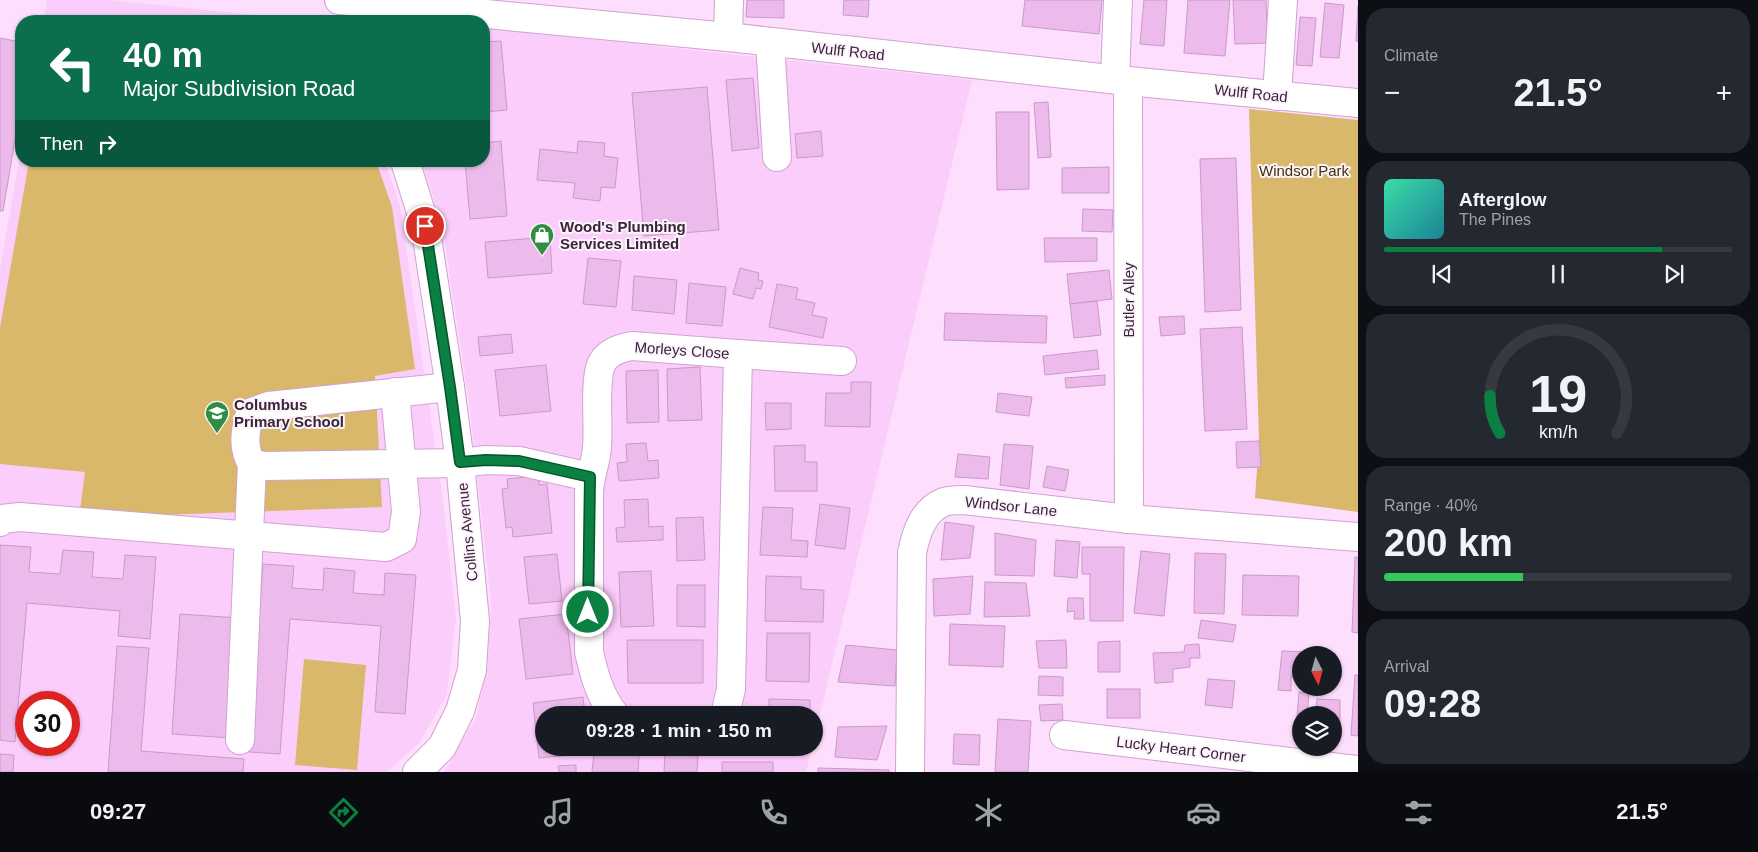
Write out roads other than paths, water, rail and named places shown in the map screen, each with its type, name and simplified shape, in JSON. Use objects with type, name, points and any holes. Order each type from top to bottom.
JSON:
[{"type":"street","name":"Wulff Road","points":[[339,0],[372,12],[511,9],[728,38],[1358,103]]},
{"type":"street","points":[[728,38],[729,0]]},
{"type":"street","name":"Butler Alley","points":[[1118,0],[1122,80],[1129,519]]},
{"type":"street","points":[[1276,96],[1282,0]]},
{"type":"street","points":[[770,42],[777,157]]},
{"type":"street","name":"Collins Avenue","points":[[407,167],[425,226],[450,387],[460,462],[475,621],[472,670],[460,711],[442,746],[417,772]]},
{"type":"street","name":"Morleys Close","points":[[610,706],[599,688],[593,669],[589,652],[588,630],[590,477],[597,446],[598,377],[600,366],[612,352],[622,347],[632,346],[842,361]]},
{"type":"street","name":"Morleys Close","points":[[727,706],[731,689],[738,354]]},
{"type":"street","points":[[240,740],[252,464],[246,454],[245,431],[250,413],[269,406],[450,387]]},
{"type":"street","points":[[0,522],[2,519],[20,517],[386,547],[402,539],[406,512],[395,392]]},
{"type":"street","points":[[252,464],[266,466],[401,464],[486,460],[519,461],[590,477]]},
{"type":"street","name":"Windsor Lane","points":[[910,772],[912,553],[917,532],[928,514],[944,502],[964,500],[1129,519],[1358,537]]},
{"type":"street","name":"Lucky Heart Corner","points":[[1064,735],[1358,770]]},
{"type":"place","name":"Wood's Plumbing Services Limited","points":[[542,256]]},
{"type":"place","name":"Columbus Primary School","points":[[217,434]]},
{"type":"park label","name":"Windsor Park","points":[[1304,170]]}]
